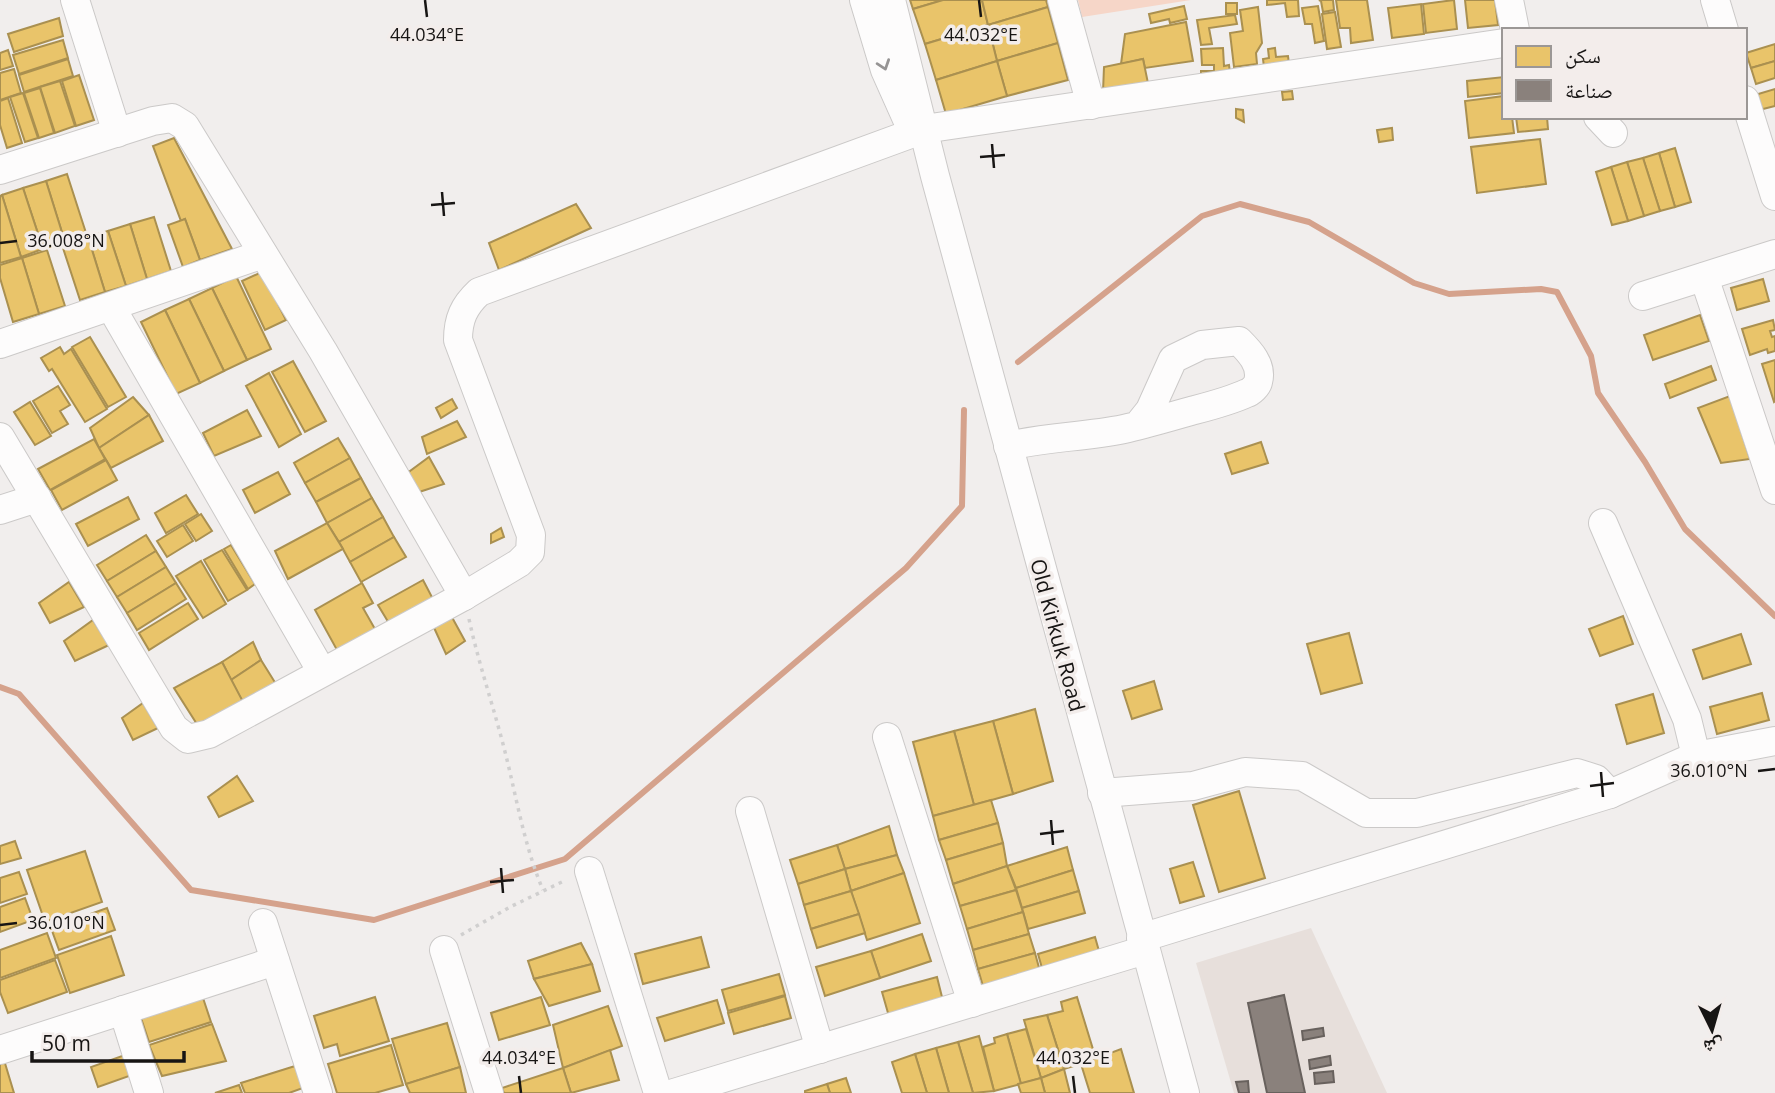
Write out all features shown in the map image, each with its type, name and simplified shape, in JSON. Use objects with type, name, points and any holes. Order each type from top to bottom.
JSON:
[{"type":"street","points":[[75,0],[117,132]]},
{"type":"street","name":"Old Kirkuk Road","points":[[864,0],[885,70],[919,132]]},
{"type":"street","name":"Old Kirkuk Road","points":[[891,0],[919,132],[935,176],[1185,1093]]},
{"type":"street","points":[[1062,0],[1091,105]]},
{"type":"street","points":[[1509,0],[1515,28]]},
{"type":"street","points":[[1714,0],[1723,28]]},
{"type":"street","points":[[0,437],[174,728],[188,739],[209,734],[464,596],[519,563],[530,552],[531,535],[458,340],[462,313],[469,301],[479,292],[919,132],[1502,43]]},
{"type":"street","points":[[1747,106],[1775,196]]},
{"type":"street","points":[[0,170],[153,121],[172,118],[185,126],[323,351],[464,596]]},
{"type":"street","points":[[0,344],[263,254]]},
{"type":"street","points":[[1643,296],[1775,254]]},
{"type":"street","points":[[1704,277],[1764,420],[1775,490]]},
{"type":"street","points":[[111,307],[322,672]]},
{"type":"street","points":[[1007,446],[1138,425]]},
{"type":"street","points":[[0,510],[37,498]]},
{"type":"street","points":[[1603,523],[1687,719],[1696,756]]},
{"type":"street","points":[[887,737],[972,1003]]},
{"type":"street","points":[[674,1093],[972,1003],[1143,944],[1610,794],[1696,756],[1775,741]]},
{"type":"street","points":[[1102,793],[1193,786],[1245,772],[1302,776],[1366,813],[1417,813],[1577,773],[1596,779],[1610,794]]},
{"type":"street","points":[[750,811],[820,1049]]},
{"type":"street","points":[[589,871],[658,1093]]},
{"type":"street","points":[[263,923],[318,1093]]},
{"type":"street","points":[[444,950],[489,1093]]},
{"type":"street","points":[[0,1050],[275,961]]},
{"type":"street","points":[[123,1010],[149,1093]]},
{"type":"path","points":[[464,596],[478,660],[503,744],[526,841],[543,890]]},
{"type":"path","points":[[444,950],[464,933],[543,890],[589,871]]},
{"type":"shaded area","points":[[1078,0],[1191,0],[1082,17]]},
{"type":"shaded area","points":[[1311,928],[1387,1093],[1234,1093],[1196,963]]},
{"type":"building: سكن","points":[[910,0],[943,0],[913,9]]},
{"type":"building: سكن","points":[[943,0],[982,0],[988,25],[925,44],[913,9]]},
{"type":"building: سكن","points":[[982,0],[1046,0],[1048,7],[988,25]]},
{"type":"building: سكن","points":[[1267,0],[1298,0],[1299,16],[1287,17],[1285,3],[1267,5]]},
{"type":"building: سكن","points":[[1319,0],[1333,0],[1334,10],[1323,12]]},
{"type":"building: سكن","points":[[1336,0],[1367,0],[1373,40],[1351,43],[1350,28],[1340,28]]},
{"type":"building: سكن","points":[[1454,0],[1457,29],[1426,33],[1423,4]]},
{"type":"building: سكن","points":[[1465,0],[1495,0],[1498,25],[1468,28]]},
{"type":"building: سكن","points":[[1226,3],[1237,3],[1237,14],[1226,14]]},
{"type":"building: سكن","points":[[1421,4],[1424,34],[1392,38],[1388,8]]},
{"type":"building: سكن","points":[[1184,6],[1187,19],[1151,23],[1149,14]]},
{"type":"building: سكن","points":[[1318,6],[1324,41],[1315,43],[1312,24],[1305,24],[1302,8]]},
{"type":"building: سكن","points":[[1048,7],[1058,43],[997,61],[988,25]]},
{"type":"building: سكن","points":[[1258,7],[1262,43],[1256,53],[1257,64],[1234,67],[1230,33],[1243,31],[1240,10]]},
{"type":"building: سكن","points":[[1335,12],[1341,47],[1327,49],[1322,14]]},
{"type":"building: سكن","points":[[1235,15],[1237,24],[1209,28],[1212,44],[1201,45],[1197,20]]},
{"type":"building: سكن","points":[[59,18],[63,36],[14,52],[8,34]]},
{"type":"building: سكن","points":[[1186,22],[1193,61],[1145,68],[1143,59],[1121,64],[1125,34]]},
{"type":"building: سكن","points":[[988,25],[997,61],[936,80],[925,44]]},
{"type":"building: سكن","points":[[63,40],[68,58],[19,74],[13,55]]},
{"type":"building: سكن","points":[[1058,43],[1068,80],[1007,96],[997,61]]},
{"type":"building: سكن","points":[[1775,44],[1775,61],[1751,68],[1747,53]]},
{"type":"building: سكن","points":[[1223,48],[1224,66],[1229,65],[1230,73],[1201,74],[1201,71],[1214,71],[1214,65],[1202,65],[1201,49]]},
{"type":"building: سكن","points":[[1275,48],[1276,57],[1288,56],[1289,64],[1264,67],[1263,59],[1269,58],[1268,49]]},
{"type":"building: سكن","points":[[8,50],[13,66],[0,70],[0,53]]},
{"type":"building: سكن","points":[[68,59],[73,76],[24,92],[19,75]]},
{"type":"building: سكن","points":[[1143,59],[1149,88],[1103,92],[1104,67]]},
{"type":"building: سكن","points":[[997,61],[1007,96],[946,114],[936,80]]},
{"type":"building: سكن","points":[[1775,61],[1775,78],[1756,84],[1751,68]]},
{"type":"building: سكن","points":[[14,69],[21,93],[0,100],[0,73]]},
{"type":"building: سكن","points":[[79,75],[94,120],[76,126],[62,81]]},
{"type":"building: سكن","points":[[1502,77],[1502,93],[1468,97],[1467,81]]},
{"type":"building: سكن","points":[[60,81],[75,126],[55,133],[40,87]]},
{"type":"building: سكن","points":[[40,88],[54,133],[39,138],[24,93]]},
{"type":"building: سكن","points":[[1775,89],[1775,106],[1759,110],[1755,95]]},
{"type":"building: سكن","points":[[1292,91],[1293,99],[1283,100],[1282,92]]},
{"type":"building: سكن","points":[[23,93],[38,138],[25,142],[10,97]]},
{"type":"building: سكن","points":[[1502,96],[1502,119],[1512,119],[1514,133],[1469,138],[1465,101]]},
{"type":"building: سكن","points":[[8,98],[22,143],[7,148],[0,125],[0,101]]},
{"type":"building: سكن","points":[[1236,109],[1243,110],[1244,122],[1236,118]]},
{"type":"building: سكن","points":[[1516,119],[1547,119],[1548,129],[1518,132]]},
{"type":"building: سكن","points":[[1392,128],[1393,140],[1379,142],[1377,130]]},
{"type":"building: سكن","points":[[174,138],[232,249],[200,260],[185,219],[181,221],[153,146]]},
{"type":"building: سكن","points":[[1540,139],[1546,184],[1477,193],[1471,147]]},
{"type":"building: سكن","points":[[1675,148],[1691,202],[1675,207],[1659,153]]},
{"type":"building: سكن","points":[[1659,153],[1675,207],[1660,211],[1643,158]]},
{"type":"building: سكن","points":[[1643,158],[1660,211],[1644,216],[1627,162]]},
{"type":"building: سكن","points":[[1627,162],[1644,216],[1628,221],[1611,167]]},
{"type":"building: سكن","points":[[1611,167],[1628,221],[1612,225],[1596,172]]},
{"type":"building: سكن","points":[[67,174],[87,236],[65,242],[46,181]]},
{"type":"building: سكن","points":[[46,181],[65,242],[43,249],[23,188]]},
{"type":"building: سكن","points":[[23,188],[43,249],[21,257],[2,195]]},
{"type":"building: سكن","points":[[2,195],[21,257],[0,263],[0,196]]},
{"type":"building: سكن","points":[[576,204],[591,228],[499,270],[489,243]]},
{"type":"building: سكن","points":[[154,217],[171,271],[147,279],[130,224]]},
{"type":"building: سكن","points":[[185,219],[200,260],[183,267],[168,225]]},
{"type":"building: سكن","points":[[130,224],[147,279],[126,286],[108,231]]},
{"type":"building: سكن","points":[[108,231],[126,286],[105,292],[88,237]]},
{"type":"building: سكن","points":[[88,237],[105,292],[80,300],[62,245]]},
{"type":"building: سكن","points":[[47,250],[65,306],[39,314],[22,258]]},
{"type":"building: سكن","points":[[22,258],[39,314],[13,322],[0,278],[0,265]]},
{"type":"building: سكن","points":[[262,272],[286,320],[265,330],[242,281]]},
{"type":"building: سكن","points":[[236,276],[271,349],[247,360],[212,288]]},
{"type":"building: سكن","points":[[1763,279],[1769,301],[1737,310],[1731,288]]},
{"type":"building: سكن","points":[[212,288],[247,360],[224,371],[189,299]]},
{"type":"building: سكن","points":[[189,299],[224,371],[200,383],[165,310]]},
{"type":"building: سكن","points":[[165,310],[200,383],[176,394],[141,322]]},
{"type":"building: سكن","points":[[1700,315],[1709,341],[1653,360],[1644,335]]},
{"type":"building: سكن","points":[[1773,320],[1775,330],[1770,331],[1772,337],[1775,336],[1775,351],[1768,353],[1767,349],[1750,355],[1742,329]]},
{"type":"building: سكن","points":[[90,337],[126,397],[108,407],[72,347]]},
{"type":"building: سكن","points":[[60,347],[64,354],[71,349],[107,409],[85,422],[52,369],[49,371],[41,358]]},
{"type":"building: سكن","points":[[1775,360],[1775,401],[1774,402],[1762,364]]},
{"type":"building: سكن","points":[[293,361],[326,421],[305,432],[272,372]]},
{"type":"building: سكن","points":[[1711,366],[1716,380],[1670,398],[1665,384]]},
{"type":"building: سكن","points":[[269,373],[301,434],[279,447],[246,386]]},
{"type":"building: سكن","points":[[58,386],[70,405],[60,411],[68,424],[52,433],[33,401]]},
{"type":"building: سكن","points":[[1730,396],[1750,459],[1721,463],[1698,408]]},
{"type":"building: سكن","points":[[133,397],[149,415],[99,448],[90,428]]},
{"type":"building: سكن","points":[[452,399],[457,408],[441,418],[436,408]]},
{"type":"building: سكن","points":[[30,402],[51,436],[35,445],[14,412]]},
{"type":"building: سكن","points":[[247,410],[261,436],[214,456],[203,433]]},
{"type":"building: سكن","points":[[149,415],[163,441],[111,468],[99,448]]},
{"type":"building: سكن","points":[[457,421],[466,437],[427,454],[422,437]]},
{"type":"building: سكن","points":[[338,438],[350,458],[305,483],[294,463]]},
{"type":"building: سكن","points":[[94,439],[105,459],[50,490],[38,469]]},
{"type":"building: سكن","points":[[1261,442],[1268,463],[1232,474],[1225,454]]},
{"type":"building: سكن","points":[[429,457],[444,484],[419,492],[406,474]]},
{"type":"building: سكن","points":[[350,458],[361,478],[316,502],[305,483]]},
{"type":"building: سكن","points":[[106,460],[117,480],[62,510],[51,490]]},
{"type":"building: سكن","points":[[278,472],[290,494],[255,513],[243,490]]},
{"type":"building: سكن","points":[[361,478],[372,498],[327,523],[316,502]]},
{"type":"building: سكن","points":[[186,495],[198,514],[166,533],[155,513]]},
{"type":"building: سكن","points":[[128,497],[139,519],[88,546],[76,524]]},
{"type":"building: سكن","points":[[372,498],[383,517],[339,542],[327,523]]},
{"type":"building: سكن","points":[[201,514],[212,531],[196,541],[185,524]]},
{"type":"building: سكن","points":[[383,517],[394,537],[350,562],[339,542]]},
{"type":"building: سكن","points":[[327,523],[343,549],[288,579],[275,551]]},
{"type":"building: سكن","points":[[183,525],[193,541],[167,557],[157,541]]},
{"type":"building: سكن","points":[[501,528],[504,537],[491,543],[491,534]]},
{"type":"building: سكن","points":[[146,535],[156,551],[107,581],[97,565]]},
{"type":"building: سكن","points":[[394,537],[406,557],[361,582],[350,562]]},
{"type":"building: سكن","points":[[231,545],[255,584],[248,589],[224,549]]},
{"type":"building: سكن","points":[[222,550],[247,590],[228,601],[204,560]]},
{"type":"building: سكن","points":[[156,551],[166,567],[117,597],[107,581]]},
{"type":"building: سكن","points":[[201,561],[226,604],[203,618],[176,576]]},
{"type":"building: سكن","points":[[166,567],[176,583],[127,613],[117,597]]},
{"type":"building: سكن","points":[[423,580],[434,601],[390,625],[378,605]]},
{"type":"building: سكن","points":[[69,582],[84,607],[50,623],[39,603]]},
{"type":"building: سكن","points":[[176,583],[186,599],[137,630],[127,613]]},
{"type":"building: سكن","points":[[362,583],[373,603],[363,608],[375,629],[337,650],[315,610]]},
{"type":"building: سكن","points":[[188,603],[198,619],[149,650],[139,633]]},
{"type":"building: سكن","points":[[448,610],[465,641],[446,654],[431,621]]},
{"type":"building: سكن","points":[[1623,616],[1633,644],[1600,656],[1589,629]]},
{"type":"building: سكن","points":[[93,620],[109,645],[75,661],[64,641]]},
{"type":"building: سكن","points":[[1349,633],[1362,683],[1321,694],[1307,644]]},
{"type":"building: سكن","points":[[1741,634],[1751,664],[1703,679],[1693,650]]},
{"type":"building: سكن","points":[[253,642],[261,660],[231,680],[222,662]]},
{"type":"building: سكن","points":[[261,660],[276,684],[242,701],[231,680]]},
{"type":"building: سكن","points":[[222,662],[250,715],[207,740],[174,688]]},
{"type":"building: سكن","points":[[1154,681],[1162,709],[1132,719],[1123,691]]},
{"type":"building: سكن","points":[[1762,693],[1769,720],[1717,734],[1710,707]]},
{"type":"building: سكن","points":[[1653,694],[1664,733],[1627,744],[1616,705]]},
{"type":"building: سكن","points":[[143,703],[158,728],[133,740],[122,718]]},
{"type":"building: سكن","points":[[1035,709],[1053,781],[1013,794],[993,721]]},
{"type":"building: سكن","points":[[993,721],[1013,794],[974,805],[954,731]]},
{"type":"building: سكن","points":[[954,731],[974,805],[933,816],[913,742]]},
{"type":"building: سكن","points":[[237,776],[253,801],[219,817],[208,797]]},
{"type":"building: سكن","points":[[1239,791],[1265,878],[1219,892],[1193,805]]},
{"type":"building: سكن","points":[[991,800],[998,823],[939,840],[933,816]]},
{"type":"building: سكن","points":[[998,823],[1003,843],[946,860],[939,840]]},
{"type":"building: سكن","points":[[889,826],[897,855],[845,869],[837,845]]},
{"type":"building: سكن","points":[[15,841],[21,858],[0,864],[0,846]]},
{"type":"building: سكن","points":[[1003,843],[1007,866],[953,884],[946,860]]},
{"type":"building: سكن","points":[[837,845],[845,869],[798,884],[790,860]]},
{"type":"building: سكن","points":[[1067,847],[1073,870],[1016,888],[1007,866]]},
{"type":"building: سكن","points":[[85,851],[102,902],[45,922],[27,870]]},
{"type":"building: سكن","points":[[897,855],[904,873],[851,891],[845,869]]},
{"type":"building: سكن","points":[[1193,862],[1204,896],[1180,903],[1170,869]]},
{"type":"building: سكن","points":[[1007,866],[1016,890],[960,906],[953,884]]},
{"type":"building: سكن","points":[[845,869],[851,891],[804,905],[798,884]]},
{"type":"building: سكن","points":[[1073,870],[1079,891],[1022,908],[1016,888]]},
{"type":"building: سكن","points":[[19,872],[27,894],[0,903],[0,878]]},
{"type":"building: سكن","points":[[904,873],[920,923],[867,940],[851,891]]},
{"type":"building: سكن","points":[[1016,890],[1023,912],[967,929],[960,906]]},
{"type":"building: سكن","points":[[851,891],[859,914],[811,929],[804,905]]},
{"type":"building: سكن","points":[[1079,891],[1085,913],[1028,929],[1022,908]]},
{"type":"building: سكن","points":[[25,898],[33,920],[0,932],[0,907]]},
{"type":"building: سكن","points":[[107,908],[115,930],[59,950],[51,928]]},
{"type":"building: سكن","points":[[1023,912],[1029,934],[973,950],[967,929]]},
{"type":"building: سكن","points":[[859,914],[865,933],[817,948],[811,929]]},
{"type":"building: سكن","points":[[47,933],[56,958],[0,978],[0,950]]},
{"type":"building: سكن","points":[[922,934],[931,961],[880,978],[871,951]]},
{"type":"building: سكن","points":[[1029,934],[1035,953],[978,969],[973,950]]},
{"type":"building: سكن","points":[[111,936],[124,975],[70,993],[57,955]]},
{"type":"building: سكن","points":[[701,937],[709,967],[643,984],[635,954]]},
{"type":"building: سكن","points":[[1095,937],[1101,958],[1044,975],[1038,954]]},
{"type":"building: سكن","points":[[581,943],[592,964],[534,979],[528,961]]},
{"type":"building: سكن","points":[[871,951],[880,978],[825,996],[816,967]]},
{"type":"building: سكن","points":[[1035,953],[1041,975],[985,993],[978,969]]},
{"type":"building: سكن","points":[[55,960],[67,992],[8,1013],[0,992],[0,980]]},
{"type":"building: سكن","points":[[592,964],[600,991],[549,1006],[534,979]]},
{"type":"building: سكن","points":[[779,974],[785,995],[728,1011],[722,990]]},
{"type":"building: سكن","points":[[937,977],[944,1005],[890,1020],[882,992]]},
{"type":"building: سكن","points":[[785,996],[791,1018],[734,1034],[728,1013]]},
{"type":"building: سكن","points":[[375,997],[389,1041],[340,1056],[337,1044],[324,1048],[314,1016]]},
{"type":"building: سكن","points":[[541,997],[550,1025],[499,1040],[491,1013]]},
{"type":"building: سكن","points":[[1077,997],[1096,1059],[1064,1069],[1047,1015],[1063,1011],[1061,1002]]},
{"type":"building: سكن","points":[[203,998],[211,1022],[149,1042],[141,1018]]},
{"type":"building: سكن","points":[[717,1000],[724,1023],[665,1041],[657,1018]]},
{"type":"building: سكن","points":[[608,1006],[622,1046],[563,1068],[553,1025]]},
{"type":"building: سكن","points":[[1047,1015],[1064,1069],[1041,1078],[1024,1020]]},
{"type":"building: سكن","points":[[447,1023],[460,1067],[406,1084],[392,1039]]},
{"type":"building: سكن","points":[[212,1024],[226,1061],[162,1076],[149,1045]]},
{"type":"building: سكن","points":[[1026,1029],[1041,1078],[1021,1084],[1007,1034]]},
{"type":"building: سكن","points":[[1007,1034],[1021,1084],[994,1091],[983,1047],[995,1043],[994,1038]]},
{"type":"building: سكن","points":[[979,1036],[994,1091],[973,1093],[958,1042]]},
{"type":"building: سكن","points":[[958,1042],[973,1093],[949,1093],[936,1048]]},
{"type":"building: سكن","points":[[391,1045],[403,1085],[375,1093],[337,1093],[328,1064]]},
{"type":"building: سكن","points":[[936,1048],[949,1093],[927,1093],[915,1054]]},
{"type":"building: سكن","points":[[1121,1049],[1134,1093],[1090,1093],[1081,1064]]},
{"type":"building: سكن","points":[[610,1050],[619,1080],[571,1093],[563,1068]]},
{"type":"building: سكن","points":[[915,1054],[927,1093],[902,1093],[892,1062]]},
{"type":"building: سكن","points":[[125,1055],[132,1075],[98,1087],[91,1067]]},
{"type":"building: سكن","points":[[4,1060],[14,1093],[0,1093],[0,1062]]},
{"type":"building: سكن","points":[[295,1066],[303,1088],[289,1093],[245,1093],[241,1083]]},
{"type":"building: سكن","points":[[460,1067],[466,1093],[410,1093],[406,1084]]},
{"type":"building: سكن","points":[[563,1068],[571,1093],[504,1093],[502,1088]]},
{"type":"building: سكن","points":[[1064,1069],[1070,1093],[1045,1093],[1041,1078]]},
{"type":"building: سكن","points":[[846,1078],[851,1093],[830,1093],[827,1084]]},
{"type":"building: سكن","points":[[1041,1078],[1045,1093],[1021,1093],[1018,1084]]},
{"type":"building: سكن","points":[[827,1084],[830,1093],[805,1093],[805,1091]]},
{"type":"building: سكن","points":[[239,1085],[242,1093],[215,1093]]},
{"type":"building: صناعة","points":[[1284,995],[1305,1093],[1267,1093],[1248,1003]]},
{"type":"building: صناعة","points":[[1323,1028],[1324,1036],[1303,1040],[1302,1031]]},
{"type":"building: صناعة","points":[[1330,1056],[1331,1065],[1310,1069],[1309,1060]]},
{"type":"building: صناعة","points":[[1333,1071],[1334,1082],[1315,1084],[1314,1073]]},
{"type":"building: صناعة","points":[[1248,1081],[1249,1093],[1239,1093],[1236,1082]]},
{"type":"waterway","points":[[1018,362],[1202,216],[1240,204],[1309,222],[1414,283],[1449,294],[1541,289],[1557,292],[1591,356],[1598,393],[1645,462],[1685,529],[1775,616]]},
{"type":"waterway","points":[[0,687],[19,694],[191,890],[374,920],[565,859],[906,568],[962,506],[964,410]]}]
